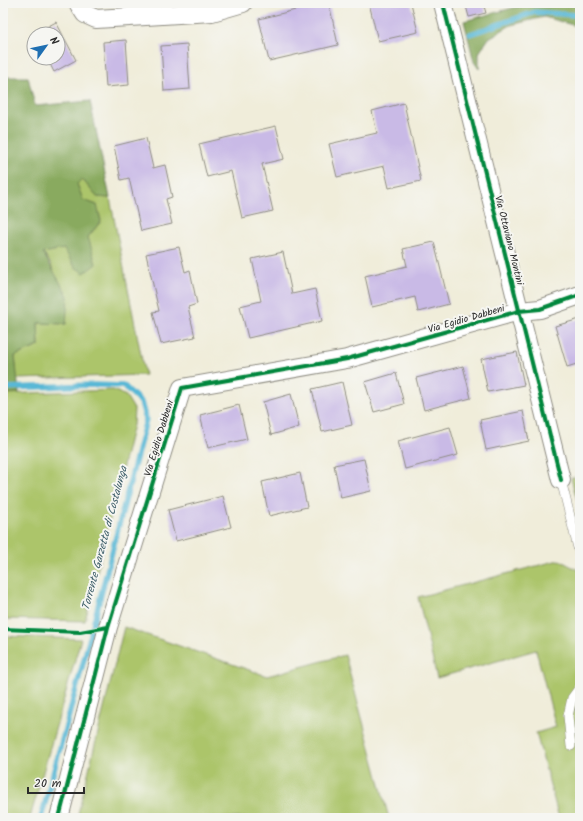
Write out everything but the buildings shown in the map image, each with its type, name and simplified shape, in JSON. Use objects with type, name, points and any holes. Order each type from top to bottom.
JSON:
[{"type":"street","points":[[78,3],[85,14],[96,19],[211,8],[243,3]]},
{"type":"street","name":"Via Ottaviano Montini","points":[[442,3],[455,52],[456,75],[505,274],[520,311],[561,480]]},
{"type":"street","name":"Via Egidio Dabbeni","points":[[59,818],[108,627],[182,388],[347,359],[520,311],[540,309],[580,295]]},
{"type":"lane","points":[[561,480],[580,556]]},
{"type":"lane","points":[[571,746],[568,716],[572,698],[580,687]]},
{"type":"green space","points":[[567,3],[580,7],[580,27],[544,17],[511,25],[489,38],[479,53],[479,69],[474,62],[464,21],[520,6]]},
{"type":"green space","points":[[3,77],[28,77],[35,106],[90,101],[110,198],[97,197],[82,179],[77,184],[83,200],[97,205],[101,221],[88,237],[96,264],[84,273],[75,267],[64,249],[43,253],[68,296],[66,324],[38,323],[39,346],[15,356],[19,393],[3,394]]},
{"type":"green space","points":[[82,179],[97,197],[110,198],[145,375],[17,379],[15,356],[39,346],[38,323],[66,324],[51,264],[43,253],[64,248],[75,267],[88,237],[101,221],[97,205],[83,200],[77,184]]},
{"type":"green space","points":[[113,390],[126,396],[134,409],[133,425],[85,621],[3,619],[3,394]]},
{"type":"green space","points":[[580,476],[580,510],[571,478]]},
{"type":"green space","points":[[559,560],[580,571],[580,818],[559,818],[536,733],[556,727],[536,650],[437,678],[418,597]]},
{"type":"green space","points":[[124,627],[267,676],[345,655],[389,818],[77,818]]},
{"type":"green space","points":[[3,636],[81,639],[30,818],[3,818]]},
{"type":"waterway","points":[[470,34],[535,12],[575,15],[580,17]]},
{"type":"waterway","name":"Torrente Garzetta di Costalunga","points":[[3,388],[95,385],[124,386],[141,402],[146,420],[89,641],[41,818]]},
{"type":"cycle path","points":[[443,3],[561,480]]},
{"type":"cycle path","points":[[59,818],[108,627],[182,388],[347,359],[519,311],[540,309],[580,295]]},
{"type":"cycle path","points":[[3,629],[80,632],[108,627]]}]
